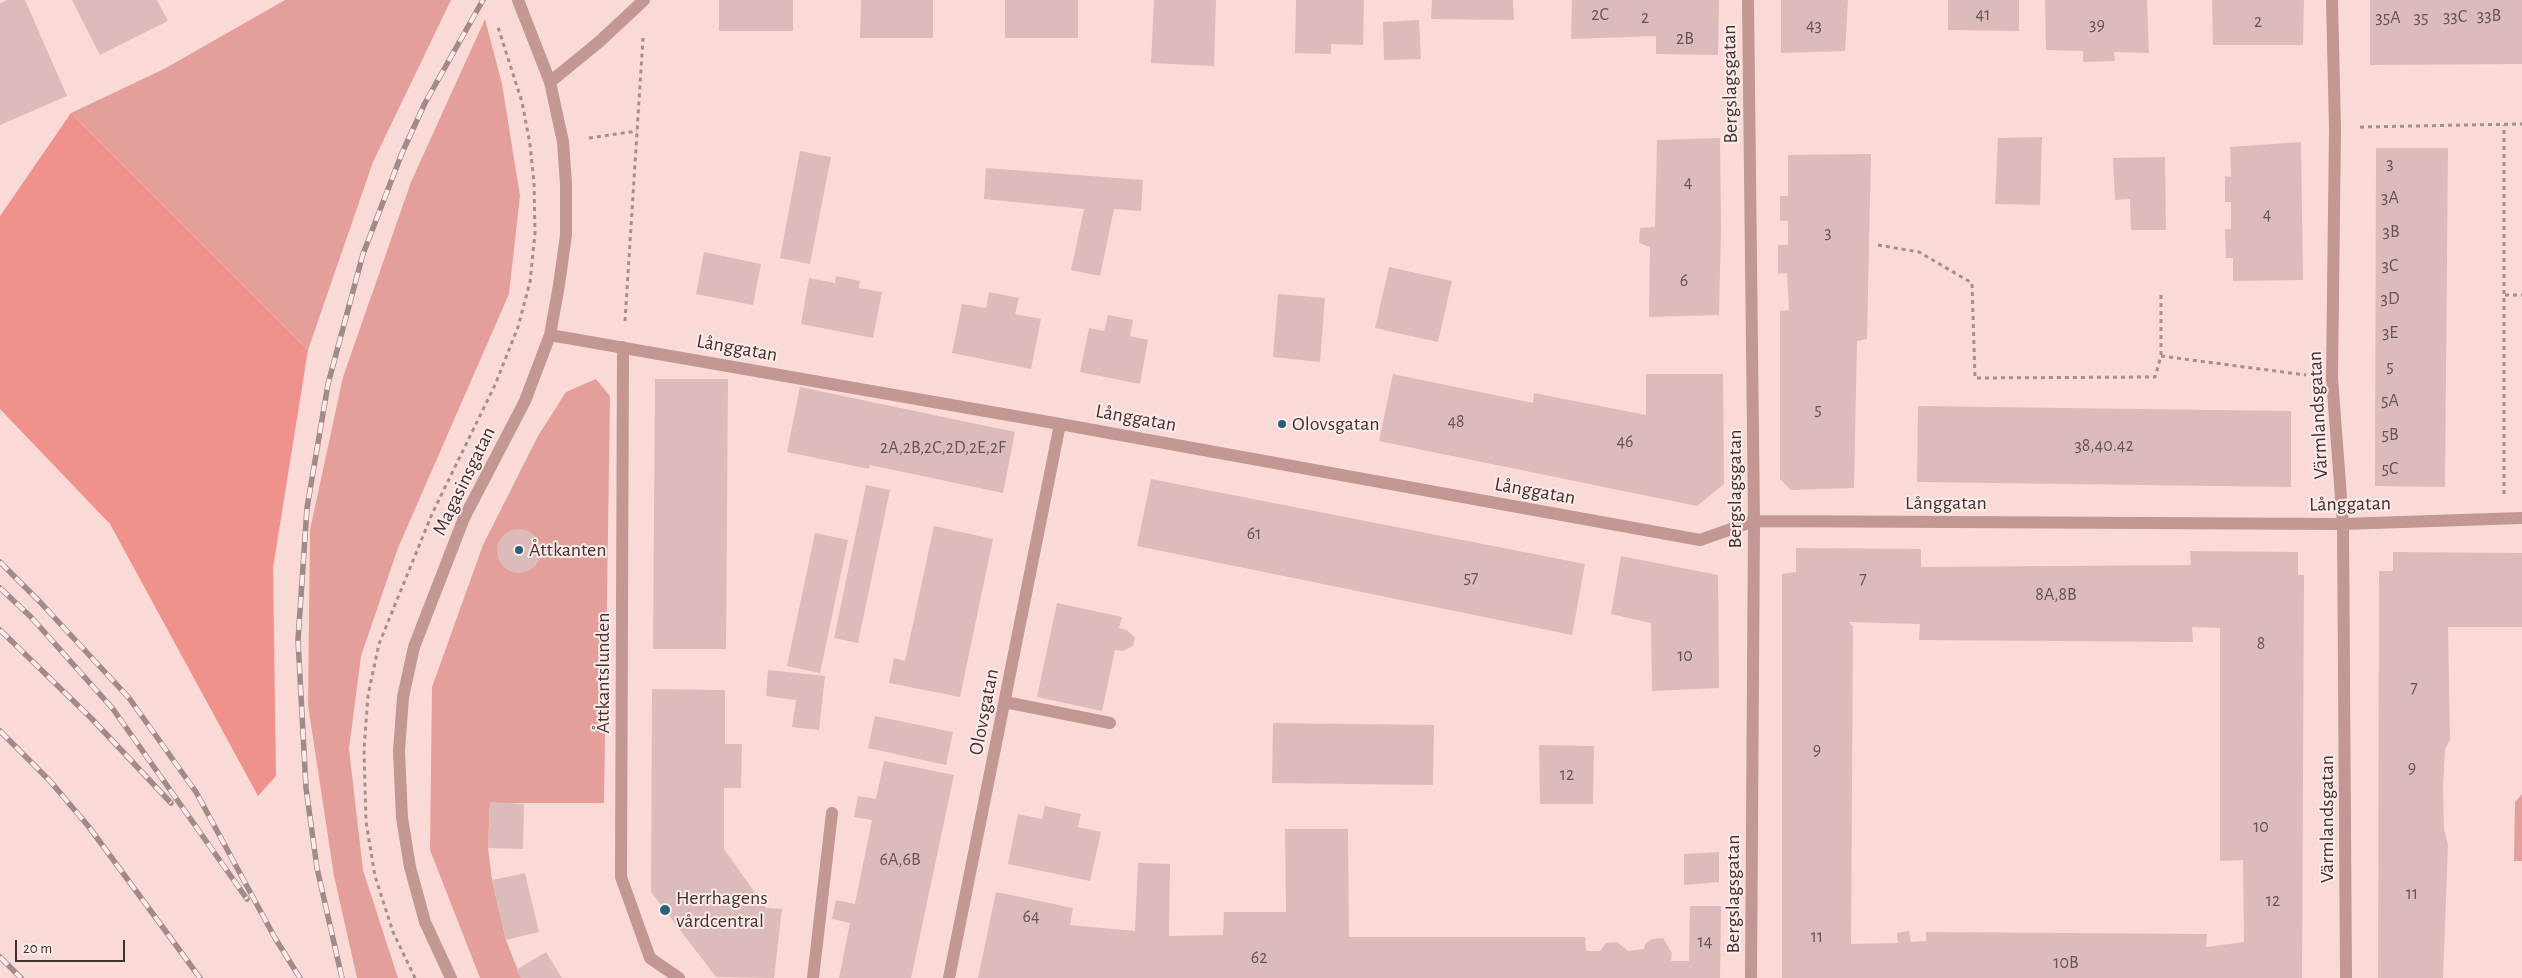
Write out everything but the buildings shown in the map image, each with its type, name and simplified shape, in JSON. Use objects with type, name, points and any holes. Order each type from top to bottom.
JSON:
[{"type":"street","name":"Magasinsgatan","points":[[451,978],[425,922],[410,867],[402,818],[399,751],[403,697],[414,647],[464,518],[525,401],[550,335],[566,235],[566,193],[562,142],[550,82],[518,0]]},
{"type":"street","points":[[550,82],[599,42],[644,0]]},
{"type":"street","name":"Bergslagsgatan","points":[[1748,0],[1754,521],[1751,978]]},
{"type":"street","name":"Värmlandsgatan","points":[[2332,0],[2334,128],[2332,378],[2343,524],[2346,978]]},
{"type":"street","name":"Långgatan","points":[[550,335],[1060,424],[1700,540],[1754,521],[2343,524],[2522,518]]},
{"type":"street","name":"Åttkantslunden","points":[[623,347],[621,877],[650,958],[679,978]]},
{"type":"street","name":"Olovsgatan","points":[[949,978],[1060,424]]},
{"type":"street","points":[[1005,702],[1110,723]]},
{"type":"street","points":[[813,978],[832,814]]},
{"type":"path","points":[[623,347],[643,28]]},
{"type":"path","points":[[2334,128],[2522,124]]},
{"type":"path","points":[[2504,125],[2504,518]]},
{"type":"path","points":[[1878,245],[1919,252],[1972,283],[1975,378],[2155,377],[2161,356],[2161,296]]},
{"type":"path","points":[[2505,295],[2522,295]]},
{"type":"path","points":[[2161,356],[2332,378]]},
{"type":"shaded area","points":[[285,0],[451,0],[373,162],[308,350],[71,113],[164,69]]},
{"type":"shaded area","points":[[485,19],[502,84],[520,196],[509,294],[398,548],[361,656],[349,749],[363,870],[398,978],[357,978],[334,876],[308,705],[310,530],[343,377],[411,182]]},
{"type":"shaded area","points":[[71,113],[308,350],[273,568],[276,776],[258,796],[110,524],[0,409],[0,216]]},
{"type":"shaded area","points":[[596,379],[610,396],[604,803],[490,803],[488,848],[492,880],[506,940],[521,978],[480,978],[430,850],[432,687],[483,545],[538,436],[566,392]]},
{"type":"shaded area","points":[[2522,794],[2522,861],[2514,861],[2515,802]]},
{"type":"railway","points":[[342,978],[317,868],[306,788],[298,640],[307,508],[328,384],[363,254],[402,153],[425,103],[483,0]]},
{"type":"railway","points":[[0,562],[129,698],[196,792],[275,938],[300,978]]},
{"type":"railway","points":[[0,588],[31,617],[113,709],[247,899]]},
{"type":"railway","points":[[0,630],[92,719],[171,803]]},
{"type":"railway","points":[[0,731],[50,781],[89,827],[200,978]]},
{"type":"railway","points":[[0,957],[21,978]]},
{"type":"place","name":"Olovsgatan","points":[[1282,424]]},
{"type":"place","name":"Åttkanten","points":[[519,550]]},
{"type":"place","name":"Herrhagens vårdcentral","points":[[665,910]]}]
